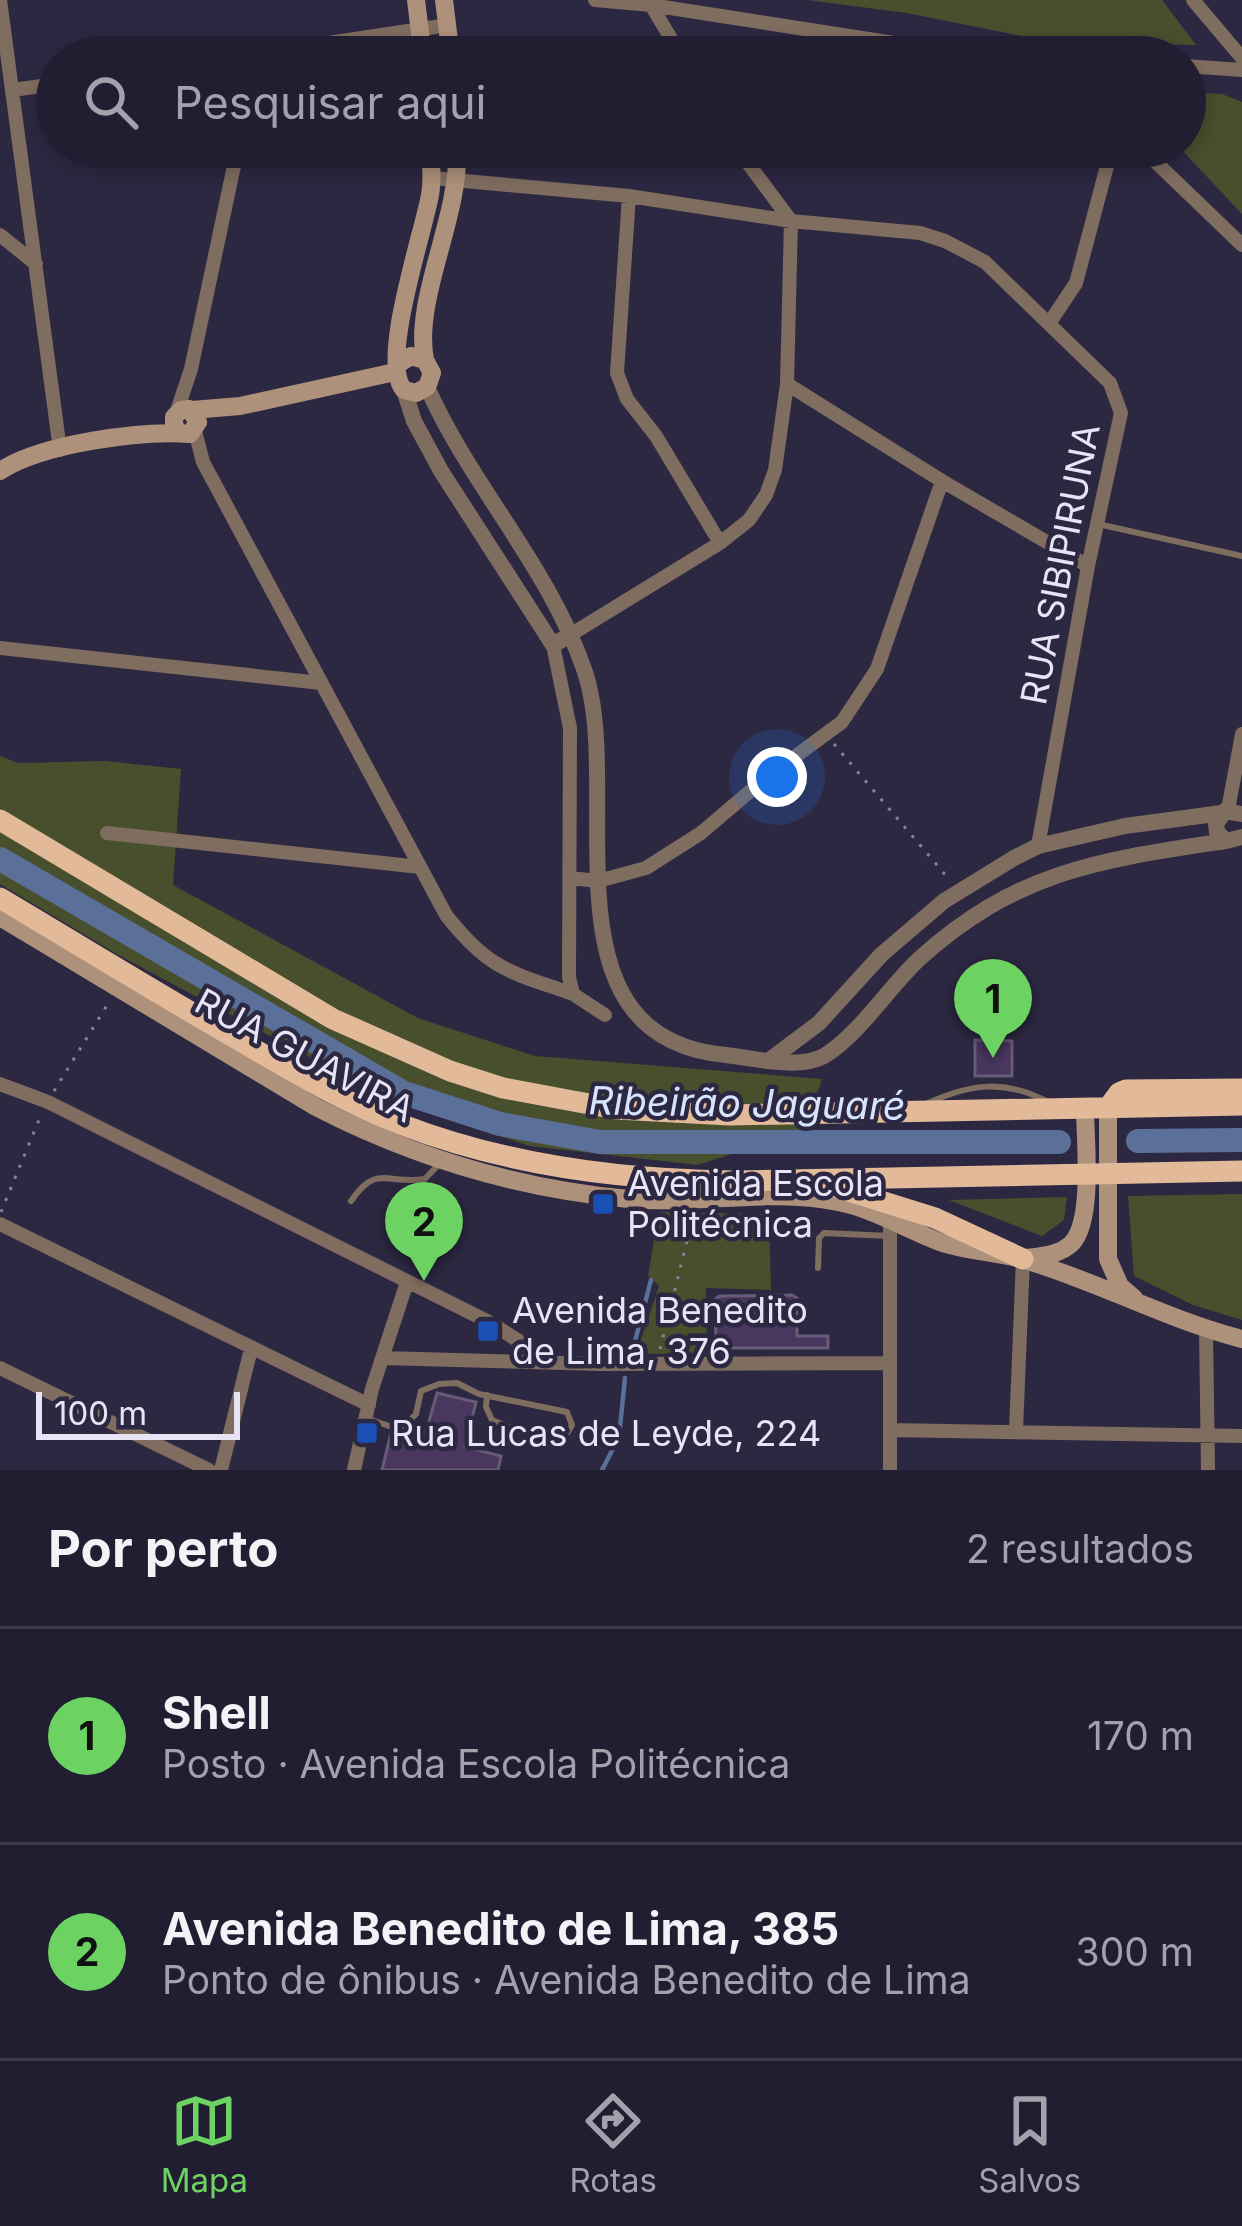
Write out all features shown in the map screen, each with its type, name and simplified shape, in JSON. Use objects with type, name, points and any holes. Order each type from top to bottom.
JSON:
[{"type":"highway","points":[[0,820],[333,1019],[450,1071],[562,1102],[675,1113],[1242,1106]]},
{"type":"highway","points":[[0,898],[298,1074],[399,1124],[456,1143],[586,1172],[673,1180],[807,1180],[1242,1171]]},
{"type":"highway","points":[[1096,1108],[1126,1090],[1242,1089]]},
{"type":"highway","points":[[807,1180],[935,1218],[1023,1259]]},
{"type":"main road","points":[[416,0],[420,36]]},
{"type":"main road","points":[[444,0],[449,36]]},
{"type":"main road","points":[[431,168],[398,326],[399,375],[416,392],[427,386],[432,373],[425,360],[430,298],[458,168]]},
{"type":"main road","points":[[0,471],[18,458],[399,375],[411,356],[425,360]]},
{"type":"main road","points":[[0,445],[18,458]]},
{"type":"main road","name":"RUA GUAVIRA","points":[[0,917],[316,1107],[356,1128],[442,1160],[504,1178],[630,1199],[841,1202],[890,1228],[1023,1259],[1206,1330],[1242,1339]]},
{"type":"main road","points":[[1096,1108],[1096,1174],[1108,1259],[1120,1286],[1142,1305]]},
{"type":"main road","points":[[1023,1259],[1052,1254],[1070,1244],[1096,1174]]},
{"type":"street","points":[[0,0],[60,450]]},
{"type":"street","points":[[595,0],[850,36]]},
{"type":"street","points":[[1193,0],[1242,58]]},
{"type":"street","points":[[651,5],[669,36]]},
{"type":"street","points":[[367,36],[448,25]]},
{"type":"street","points":[[1206,67],[1242,70]]},
{"type":"street","points":[[12,90],[36,87]]},
{"type":"street","points":[[234,168],[191,369],[186,420],[203,462],[446,915],[472,949],[513,976],[573,994],[604,1016]]},
{"type":"street","points":[[553,645],[720,543],[749,520],[766,495],[775,470],[787,384],[791,221],[752,168]]},
{"type":"street","points":[[1050,322],[1076,283],[1106,168]]},
{"type":"street","points":[[1162,168],[1242,244]]},
{"type":"street","name":"RUA SIBIPIRUNA","points":[[432,178],[629,196],[791,221],[920,233],[985,262],[1110,383],[1121,413],[1117,443],[1088,566],[1038,846]]},
{"type":"street","points":[[629,196],[617,373],[627,398],[656,436],[720,543]]},
{"type":"street","points":[[0,235],[36,264]]},
{"type":"street","points":[[399,375],[414,421],[441,471],[553,645],[570,728],[568,962],[573,994]]},
{"type":"street","points":[[787,384],[1088,566]]},
{"type":"street","points":[[427,386],[447,430],[539,575],[570,635],[595,710],[599,930],[624,999],[654,1032],[714,1054],[805,1062],[828,1054],[936,944],[1031,884],[1082,866],[1234,839]]},
{"type":"street","points":[[570,878],[598,881],[646,868],[701,833],[842,722],[877,669],[942,481]]},
{"type":"street","points":[[509,574],[525,579],[539,575]]},
{"type":"street","points":[[0,648],[321,683]]},
{"type":"street","points":[[1234,839],[1216,828],[1231,812],[1242,734]]},
{"type":"street","points":[[771,1059],[819,1023],[882,954],[959,891],[1038,846],[1125,826],[1231,812]]},
{"type":"street","points":[[107,833],[420,867]]},
{"type":"street","points":[[0,1084],[48,1102],[489,1322],[550,1360]]},
{"type":"street","points":[[0,1224],[367,1412]]},
{"type":"street","points":[[890,1228],[890,1470]]},
{"type":"street","points":[[1016,1431],[1023,1259]]},
{"type":"street","points":[[354,1470],[406,1282]]},
{"type":"street","points":[[1206,1330],[1208,1470]]},
{"type":"street","points":[[221,1470],[251,1349]]},
{"type":"street","points":[[382,1358],[890,1363]]},
{"type":"street","points":[[0,1368],[209,1470]]},
{"type":"street","points":[[890,1430],[1242,1436]]},
{"type":"lane","points":[[1098,524],[1242,556]]},
{"type":"lane","points":[[351,1201],[365,1181],[378,1176],[424,1180],[442,1160]]},
{"type":"lane","points":[[818,1268],[819,1238],[824,1233],[890,1228]]},
{"type":"lane","points":[[367,1412],[389,1426],[404,1426],[416,1414],[421,1391],[427,1386],[458,1383],[487,1395],[567,1412],[572,1425],[562,1442]]},
{"type":"lane","points":[[487,1395],[492,1420],[526,1434]]},
{"type":"path","points":[[825,733],[959,891]]},
{"type":"path","points":[[0,1213],[48,1102],[117,990]]},
{"type":"path","points":[[656,1364],[697,1200]]},
{"type":"green space","points":[[807,0],[1162,0],[1189,36],[1022,36],[907,13]]},
{"type":"green space","points":[[1206,93],[1242,102],[1242,214],[1199,168],[1206,168]]},
{"type":"green space","points":[[0,756],[18,763],[105,761],[181,769],[173,885],[418,1018],[535,1056],[822,1079],[805,1130],[698,1165],[529,1146],[379,1094],[120,956],[0,884]]},
{"type":"green space","points":[[1242,1194],[1242,1320],[1193,1305],[1134,1276],[1128,1196]]},
{"type":"green space","points":[[1067,1197],[1064,1220],[1042,1236],[949,1200]]},
{"type":"green space","points":[[659,1212],[769,1214],[771,1290],[706,1288],[707,1353],[636,1354],[659,1286],[648,1276]]},
{"type":"building","points":[[975,1040],[1012,1041],[1012,1076],[975,1076]]},
{"type":"building","points":[[797,1298],[797,1336],[828,1336],[828,1348],[720,1348],[716,1344],[715,1299]]},
{"type":"building","points":[[437,1393],[476,1402],[465,1447],[501,1456],[498,1470],[382,1470],[391,1433],[426,1432]]},
{"type":"waterway","name":"Ribeirão Jaguaré","points":[[0,859],[404,1093],[500,1124],[600,1142],[1059,1142]]},
{"type":"waterway","name":"Ribeirão Jaguaré","points":[[1138,1141],[1242,1140]]},
{"type":"waterway","points":[[633,1349],[651,1280]]},
{"type":"waterway","points":[[602,1470],[619,1437],[625,1378]]},
{"type":"place","name":"Shell","points":[[993,1058]]},
{"type":"place","name":"Avenida Escola Politécnica","points":[[603,1204]]},
{"type":"place","name":"Avenida Benedito de Lima, 385","points":[[424,1281]]},
{"type":"place","name":"Avenida Benedito de Lima, 376","points":[[488,1331]]},
{"type":"place","name":"Rua Lucas de Leyde, 224","points":[[367,1433]]}]
